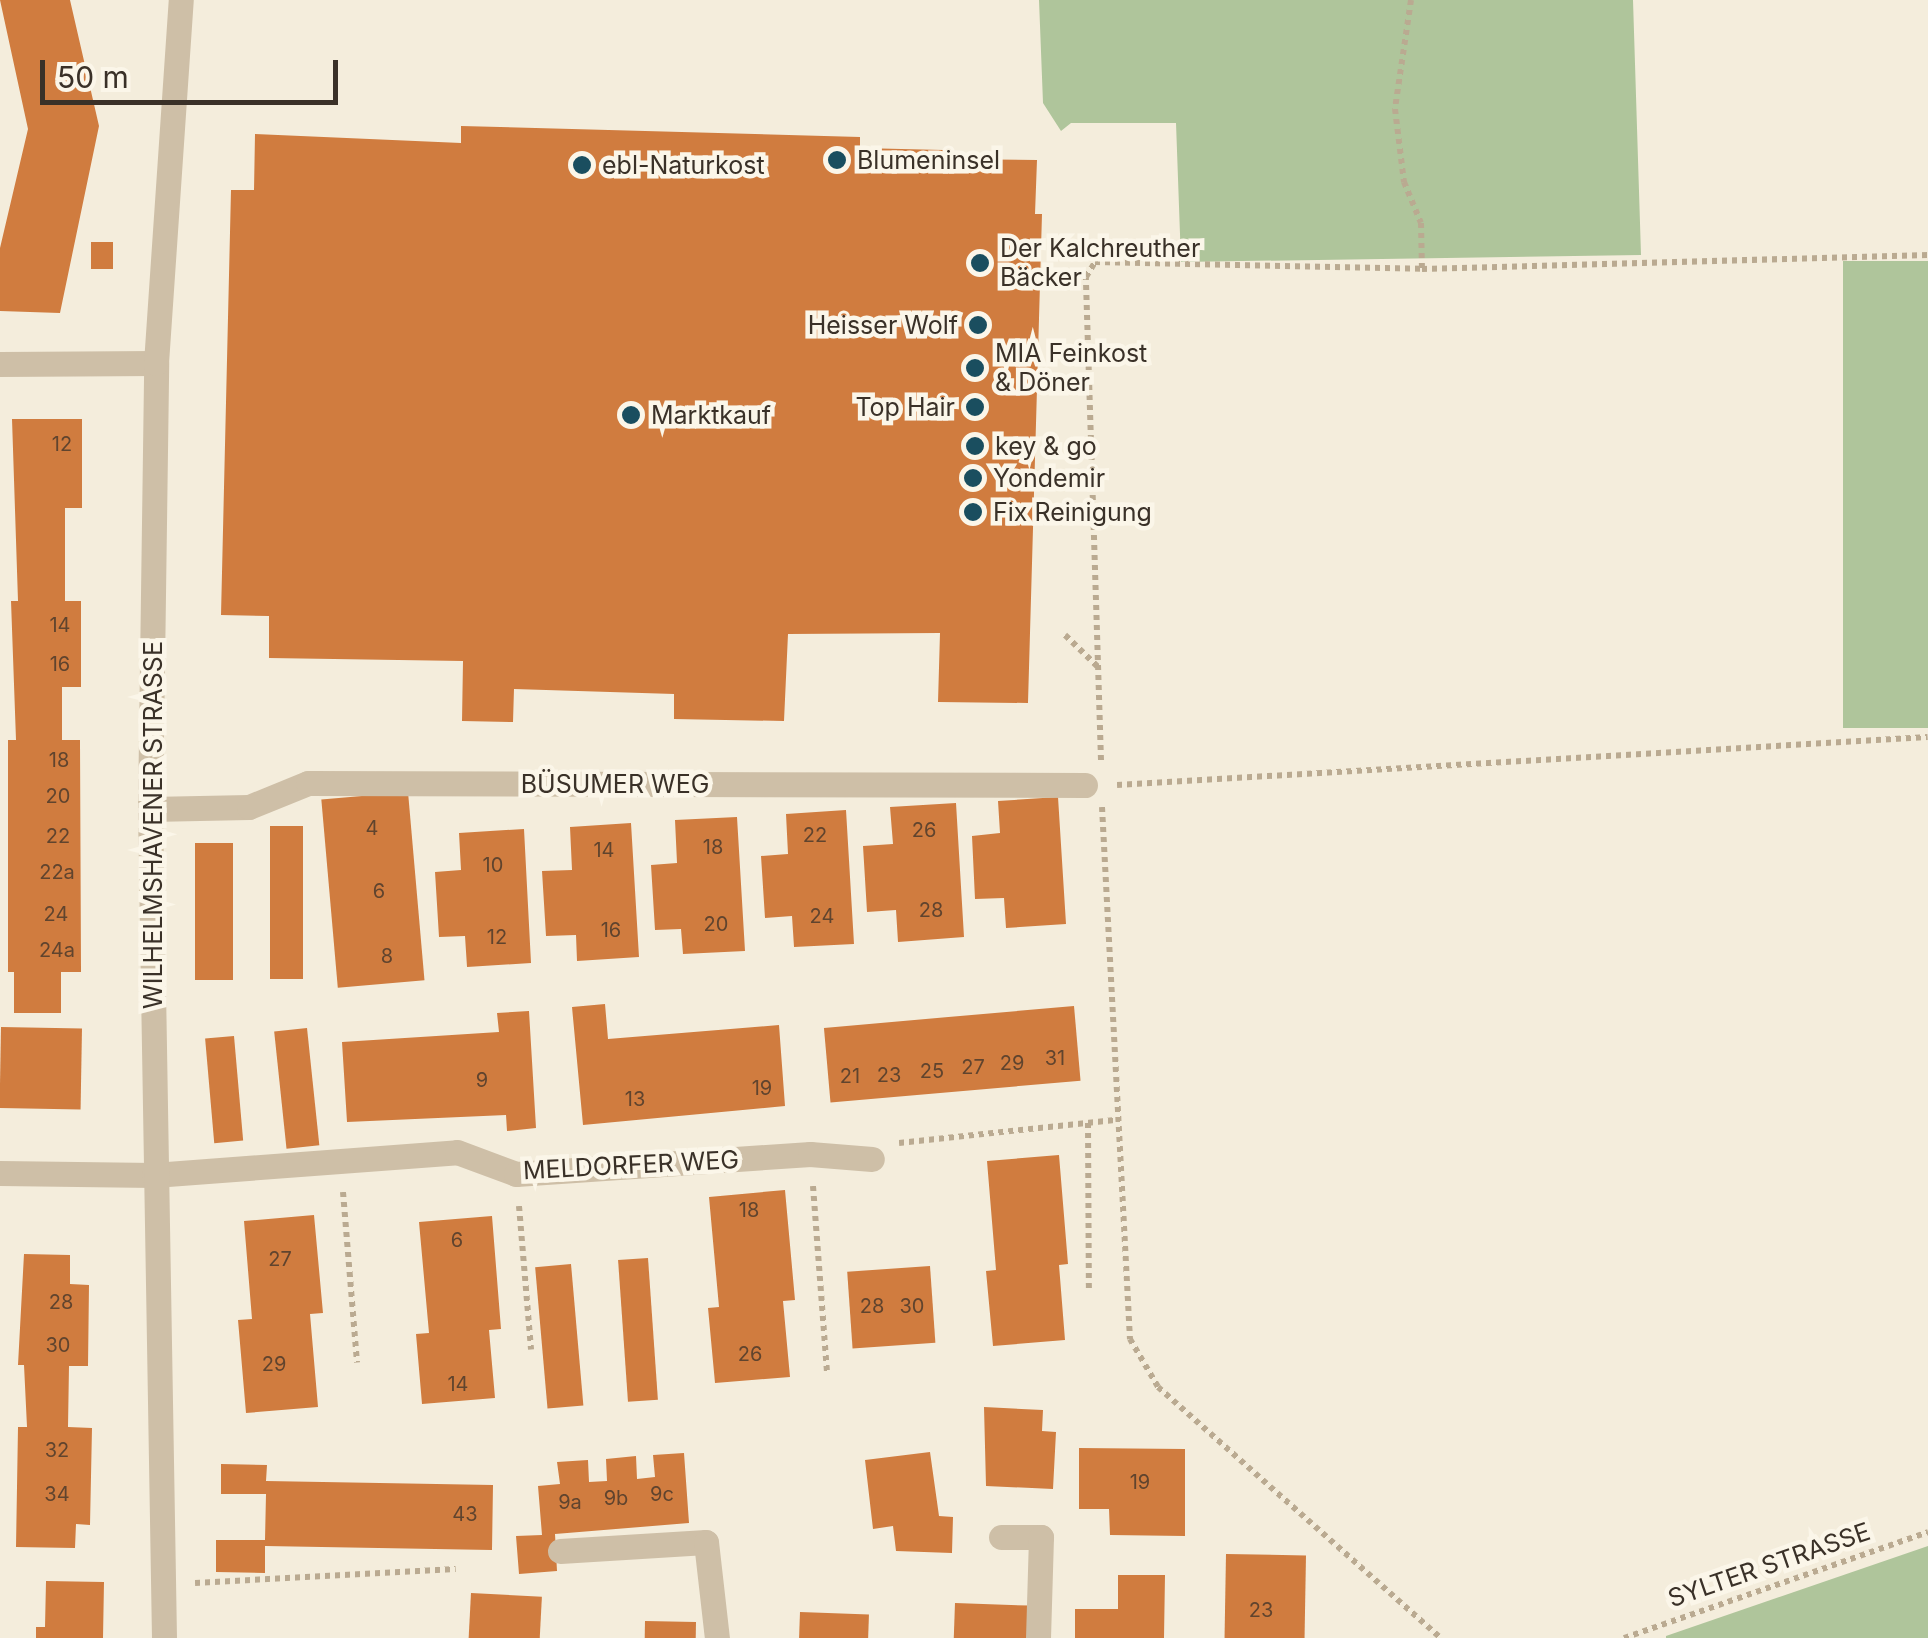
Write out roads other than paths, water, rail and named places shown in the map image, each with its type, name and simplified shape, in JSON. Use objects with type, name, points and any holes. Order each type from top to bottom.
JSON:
[{"type":"street","name":"WILHELMSHAVENER STRASSE","points":[[164,1638],[150,809],[156,363],[179,4]]},
{"type":"street","points":[[0,364],[156,363]]},
{"type":"street","name":"BÜSUMER WEG","points":[[150,809],[249,807],[308,783],[1093,776]]},
{"type":"street","name":"MELDORFER WEG","points":[[0,1173],[154,1174],[456,1152],[516,1174],[810,1154],[872,1160]]},
{"type":"street","points":[[1001,1537],[1041,1537],[1038,1638]]},
{"type":"street","points":[[560,1551],[706,1542],[717,1638]]},
{"type":"place","name":"Blumeninsel","points":[[837,160]]},
{"type":"place","name":"ebl-Naturkost","points":[[582,165]]},
{"type":"place","name":"Der Kalchreuther Bäcker","points":[[980,263]]},
{"type":"place","name":"Heisser Wolf","points":[[978,325]]},
{"type":"place","name":"MIA Feinkost & Döner","points":[[975,368]]},
{"type":"place","name":"Top Hair","points":[[975,407]]},
{"type":"place","name":"Marktkauf","points":[[631,415]]},
{"type":"place","name":"key & go","points":[[975,446]]},
{"type":"place","name":"Yondemir","points":[[973,478]]},
{"type":"place","name":"Fix Reinigung","points":[[973,512]]}]
